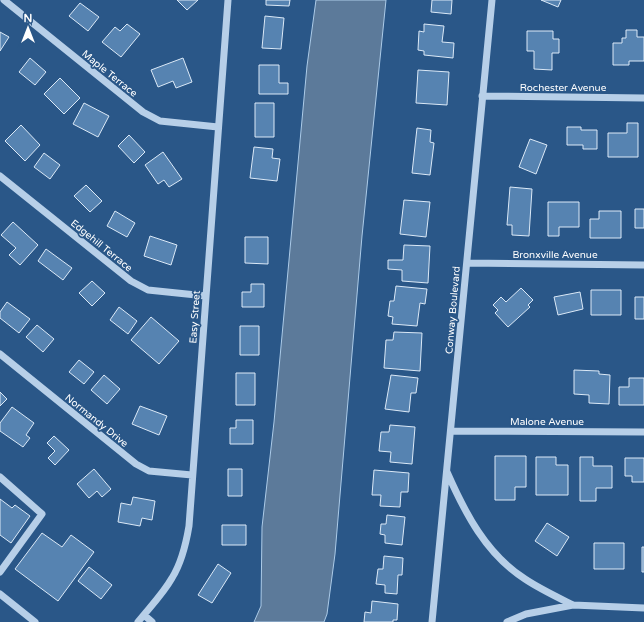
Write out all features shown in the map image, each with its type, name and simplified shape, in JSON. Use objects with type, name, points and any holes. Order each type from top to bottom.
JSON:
[{"type":"street","name":"Maple Terrace","points":[[4,0],[143,112],[160,121],[218,127]]},
{"type":"street","name":"Easy Street","points":[[138,622],[172,578],[186,544],[189,526],[228,0]]},
{"type":"street","name":"Conway Boulevard","points":[[432,622],[492,0]]},
{"type":"street","name":"Rochester Avenue","points":[[482,96],[644,98]]},
{"type":"street","name":"Edgehill Terrace","points":[[0,176],[131,281],[148,290],[206,296]]},
{"type":"street","name":"Bronxville Avenue","points":[[467,264],[644,265]]},
{"type":"street","name":"Normandy Drive","points":[[0,354],[136,464],[150,471],[192,475]]},
{"type":"street","name":"Malone Avenue","points":[[451,430],[644,432]]},
{"type":"street","points":[[447,471],[459,500],[468,516],[499,558],[524,579],[573,606]]},
{"type":"street","points":[[0,477],[42,514],[3,562],[0,572]]},
{"type":"street","points":[[0,594],[35,622]]},
{"type":"street","points":[[507,622],[526,614],[573,606],[644,608]]},
{"type":"street","points":[[144,615],[152,622]]},
{"type":"water","points":[[316,0],[386,0],[362,236],[335,554],[327,614],[324,622],[254,622],[261,606],[262,527],[274,422],[307,66]]},
{"type":"building","points":[[177,0],[198,0],[187,10]]},
{"type":"building","points":[[266,0],[290,0],[289,6],[266,5]]},
{"type":"building","points":[[432,0],[452,0],[451,14],[431,12]]},
{"type":"building","points":[[541,0],[561,0],[558,7]]},
{"type":"building","points":[[80,3],[99,17],[88,31],[69,16]]},
{"type":"building","points":[[265,16],[284,18],[281,49],[262,48]]},
{"type":"building","points":[[127,24],[140,34],[121,57],[102,42],[115,27],[120,31]]},
{"type":"building","points":[[424,24],[444,26],[442,42],[454,43],[453,58],[424,55],[424,51],[418,50],[419,31],[424,32]]},
{"type":"building","points":[[626,30],[637,30],[637,37],[644,37],[644,61],[629,61],[629,65],[613,65],[613,43],[622,43],[622,38],[626,38]]},
{"type":"building","points":[[527,31],[553,31],[553,39],[559,39],[559,53],[552,53],[552,70],[534,69],[534,51],[527,51]]},
{"type":"building","points":[[0,32],[9,37],[0,51]]},
{"type":"building","points":[[30,58],[46,72],[35,85],[19,72]]},
{"type":"building","points":[[183,58],[192,82],[176,88],[173,81],[158,87],[151,70]]},
{"type":"building","points":[[259,65],[279,65],[279,83],[288,83],[288,94],[259,94]]},
{"type":"building","points":[[418,70],[449,72],[447,105],[416,103]]},
{"type":"building","points":[[60,78],[80,98],[64,114],[44,94]]},
{"type":"building","points":[[84,103],[109,116],[98,137],[73,124]]},
{"type":"building","points":[[255,103],[274,103],[274,137],[255,137]]},
{"type":"building","points":[[627,123],[638,123],[638,157],[608,157],[608,133],[627,133]]},
{"type":"building","points":[[21,125],[40,145],[25,161],[5,141]]},
{"type":"building","points":[[567,127],[581,127],[581,130],[597,130],[597,149],[583,149],[583,145],[567,145]]},
{"type":"building","points":[[417,128],[431,130],[430,142],[434,143],[430,175],[412,173]]},
{"type":"building","points":[[129,135],[145,152],[134,163],[118,146]]},
{"type":"building","points":[[530,139],[547,145],[536,174],[519,167]]},
{"type":"building","points":[[254,147],[273,149],[272,158],[280,159],[277,181],[250,178]]},
{"type":"building","points":[[163,152],[182,179],[169,187],[164,180],[158,184],[145,165]]},
{"type":"building","points":[[44,153],[60,165],[50,179],[34,167]]},
{"type":"building","points":[[86,185],[102,201],[90,212],[74,196]]},
{"type":"building","points":[[510,187],[532,189],[529,236],[512,235],[512,225],[507,225]]},
{"type":"building","points":[[404,200],[430,202],[426,237],[400,234]]},
{"type":"building","points":[[548,202],[579,202],[579,227],[559,227],[559,236],[548,236]]},
{"type":"building","points":[[635,209],[644,209],[644,228],[635,228]]},
{"type":"building","points":[[115,211],[135,223],[127,237],[107,226]]},
{"type":"building","points":[[599,211],[621,211],[621,238],[590,238],[590,219],[599,219]]},
{"type":"building","points":[[13,222],[38,245],[20,265],[9,255],[16,248],[1,235]]},
{"type":"building","points":[[150,236],[177,245],[171,265],[144,256]]},
{"type":"building","points":[[245,237],[268,237],[268,264],[245,263]]},
{"type":"building","points":[[404,245],[430,246],[428,283],[402,281],[402,270],[388,269],[388,260],[403,260]]},
{"type":"building","points":[[46,249],[72,268],[63,280],[38,261]]},
{"type":"building","points":[[92,281],[105,293],[92,306],[79,293]]},
{"type":"building","points":[[251,284],[264,284],[264,307],[242,307],[242,292],[251,292]]},
{"type":"building","points":[[396,286],[427,289],[425,304],[420,303],[417,326],[392,324],[393,317],[388,316],[390,301],[394,301]]},
{"type":"building","points":[[521,288],[533,300],[528,305],[530,307],[508,327],[495,313],[498,310],[493,305],[501,297],[506,302]]},
{"type":"building","points":[[591,290],[621,290],[621,315],[591,315]]},
{"type":"building","points":[[580,292],[583,309],[558,315],[554,297]]},
{"type":"building","points":[[635,297],[644,297],[644,319],[635,319]]},
{"type":"building","points":[[7,302],[30,319],[19,333],[0,318],[0,312]]},
{"type":"building","points":[[119,307],[137,321],[128,334],[110,320]]},
{"type":"building","points":[[151,317],[179,341],[159,364],[131,340]]},
{"type":"building","points":[[37,325],[54,339],[43,352],[26,337]]},
{"type":"building","points":[[240,326],[259,326],[259,355],[240,355]]},
{"type":"building","points":[[394,332],[422,333],[420,371],[384,368],[386,340],[393,340]]},
{"type":"building","points":[[79,360],[94,372],[84,384],[69,372]]},
{"type":"building","points":[[574,370],[599,371],[599,374],[610,375],[609,404],[589,403],[589,395],[574,394]]},
{"type":"building","points":[[236,373],[255,373],[255,405],[236,405]]},
{"type":"building","points":[[104,375],[120,389],[107,404],[91,390]]},
{"type":"building","points":[[391,375],[418,378],[416,393],[411,393],[409,412],[385,409]]},
{"type":"building","points":[[629,378],[644,378],[644,405],[619,405],[619,387],[629,387]]},
{"type":"building","points":[[0,392],[7,399],[0,406]]},
{"type":"building","points":[[140,406],[167,416],[159,435],[132,424]]},
{"type":"building","points":[[12,407],[34,423],[26,435],[30,438],[23,447],[0,431],[0,423]]},
{"type":"building","points":[[236,420],[253,420],[253,444],[230,444],[230,428],[236,428]]},
{"type":"building","points":[[390,425],[415,427],[412,464],[390,462],[391,452],[379,451],[381,432],[389,432]]},
{"type":"building","points":[[54,436],[69,450],[55,465],[48,458],[55,451],[47,443]]},
{"type":"building","points":[[495,456],[526,456],[526,487],[515,487],[515,500],[495,500]]},
{"type":"building","points":[[536,457],[556,457],[556,465],[568,465],[568,495],[536,495]]},
{"type":"building","points":[[580,457],[593,457],[593,466],[612,466],[612,488],[596,488],[596,501],[580,501]]},
{"type":"building","points":[[625,458],[644,458],[644,482],[632,482],[632,476],[625,476]]},
{"type":"building","points":[[94,469],[111,489],[102,497],[97,491],[89,498],[77,484]]},
{"type":"building","points":[[228,469],[242,469],[242,496],[228,496]]},
{"type":"building","points":[[374,470],[409,473],[408,492],[401,492],[400,507],[380,506],[381,495],[372,495]]},
{"type":"building","points":[[133,497],[155,501],[152,520],[142,518],[140,526],[118,522],[121,503],[131,505]]},
{"type":"building","points":[[0,499],[12,508],[15,505],[30,516],[11,543],[0,535]]},
{"type":"building","points":[[387,515],[405,517],[402,545],[385,543],[385,535],[380,534],[381,524],[386,524]]},
{"type":"building","points":[[547,523],[569,537],[557,556],[535,541]]},
{"type":"building","points":[[222,525],[246,525],[246,545],[222,545]]},
{"type":"building","points":[[42,533],[62,547],[71,535],[94,552],[58,601],[15,569]]},
{"type":"building","points":[[594,543],[624,543],[624,569],[594,569]]},
{"type":"building","points":[[642,547],[644,547],[644,572],[642,572]]},
{"type":"building","points":[[384,556],[403,558],[402,575],[398,575],[397,594],[385,593],[385,585],[376,584],[378,569],[383,569]]},
{"type":"building","points":[[218,564],[231,573],[212,603],[198,595]]},
{"type":"building","points":[[89,567],[112,585],[101,599],[78,581]]},
{"type":"building","points":[[372,601],[398,604],[397,620],[393,620],[393,622],[364,622],[365,612],[371,613]]}]
